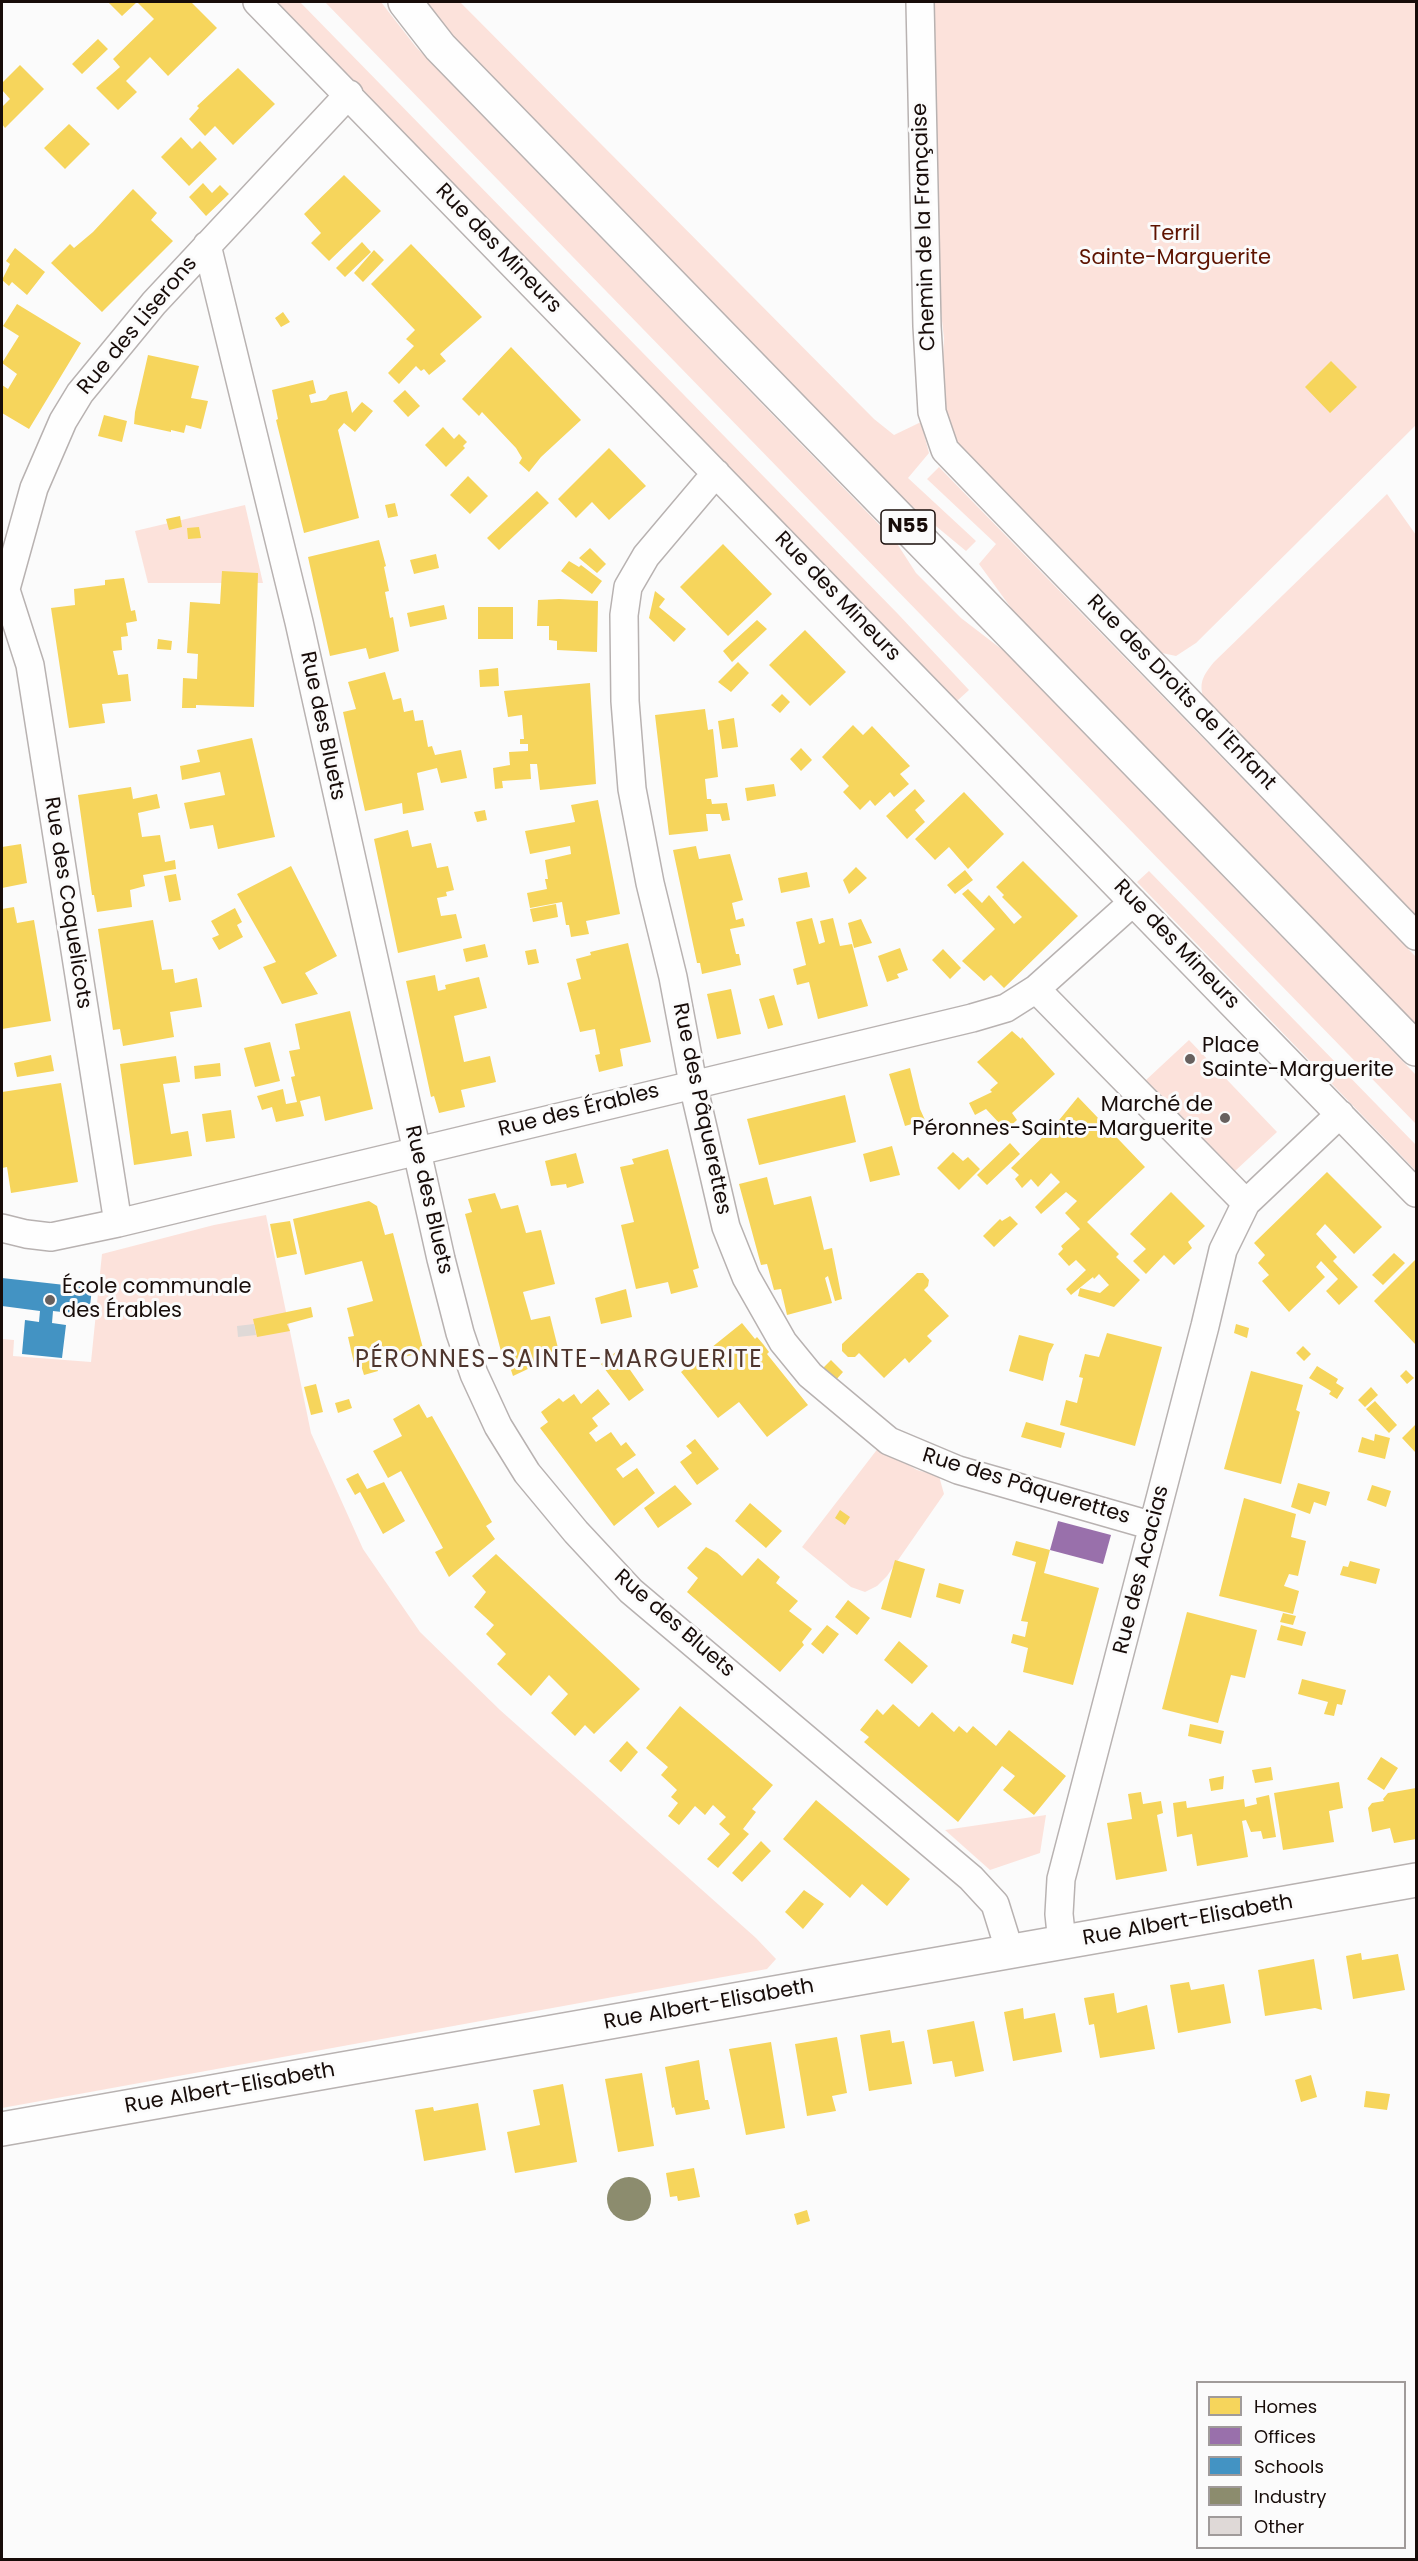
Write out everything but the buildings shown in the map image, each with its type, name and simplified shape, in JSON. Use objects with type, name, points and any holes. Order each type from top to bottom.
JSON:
[{"type":"main road","name":"N55","points":[[405,2],[440,47],[464,72],[1416,1049]]},
{"type":"main road","name":"Rue Albert-Elisabeth","points":[[2,2129],[1416,1880]]},
{"type":"street","name":"Rue des Mineurs","points":[[257,2],[1416,1193]]},
{"type":"street","name":"Chemin de la Française","points":[[920,2],[927,326],[932,412],[945,450]]},
{"type":"street","name":"Rue des Liserons","points":[[3,595],[34,488],[63,421],[80,393],[154,303],[349,94]]},
{"type":"street","name":"Rue des Bluets","points":[[207,245],[299,622],[441,1259],[460,1333],[474,1374],[498,1426],[527,1473],[631,1591],[971,1878],[995,1904],[1010,1952]]},
{"type":"street","name":"Rue des Droits de l'Enfant","points":[[945,450],[1416,936]]},
{"type":"street","name":"Rue des Pâquerettes","points":[[716,474],[646,556],[628,587],[624,615],[625,701],[632,789],[693,1083],[726,1227],[746,1277],[783,1342],[810,1375],[890,1441],[936,1463],[1153,1526]]},
{"type":"street","name":"Rue des Coquelicots","points":[[3,595],[30,665],[118,1223]]},
{"type":"street","points":[[1133,902],[1036,989],[1246,1203],[1340,1114]]},
{"type":"street","name":"Rue des Érables","points":[[118,1223],[992,1013],[1023,999],[1036,989]]},
{"type":"street","name":"Rue des Acacias","points":[[1062,1943],[1059,1914],[1061,1879],[1075,1833],[1222,1250],[1246,1203]]},
{"type":"street","points":[[2,1228],[51,1237],[118,1223]]},
{"type":"green space","points":[[273,2],[300,2],[898,614],[969,690],[957,701]]},
{"type":"green space","points":[[325,2],[381,2],[416,47],[896,542],[916,573],[961,618],[1004,651],[1416,1075],[1416,1124]]},
{"type":"green space","points":[[418,2],[460,2],[874,419],[894,435],[921,422],[929,453],[908,478],[976,541],[966,551],[890,488]]},
{"type":"green space","name":"Terril Sainte-Marguerite","points":[[924,2],[1416,2],[1416,425],[1196,643],[1176,656],[1162,653],[1140,637],[957,447],[941,395],[944,338],[933,244]]},
{"type":"green space","points":[[939,467],[1416,957],[1416,1028],[1017,616],[979,564],[996,544],[927,479]]},
{"type":"green space","points":[[1387,494],[1416,535],[1416,921],[1207,707],[1202,694],[1203,678],[1214,662]]},
{"type":"green space","points":[[245,505],[263,583],[148,583],[135,531]]},
{"type":"green space","points":[[1149,871],[1416,1145],[1416,1171],[1137,882]]},
{"type":"green space","points":[[1189,1040],[1277,1132],[1235,1171],[1146,1080]]},
{"type":"green space","points":[[266,1215],[311,1433],[363,1549],[420,1632],[500,1710],[756,1938],[776,1959],[767,1969],[2,2108],[2,1339],[14,1340],[13,1356],[91,1362],[102,1254],[214,1225]]},
{"type":"green space","points":[[879,1447],[917,1470],[939,1476],[944,1494],[887,1576],[877,1586],[865,1592],[851,1587],[802,1547]]},
{"type":"green space","points":[[1046,1815],[1040,1853],[990,1870],[945,1830]]},
{"type":"place","name":"Place Sainte-Marguerite","points":[[1190,1059]]},
{"type":"place","name":"Marché de Péronnes-Sainte-Marguerite","points":[[1225,1118]]},
{"type":"place","name":"École communale des Érables","points":[[50,1300]]},
{"type":"district","name":"PÉRONNES-SAINTE-MARGUERITE","points":[[559,1361]]}]
